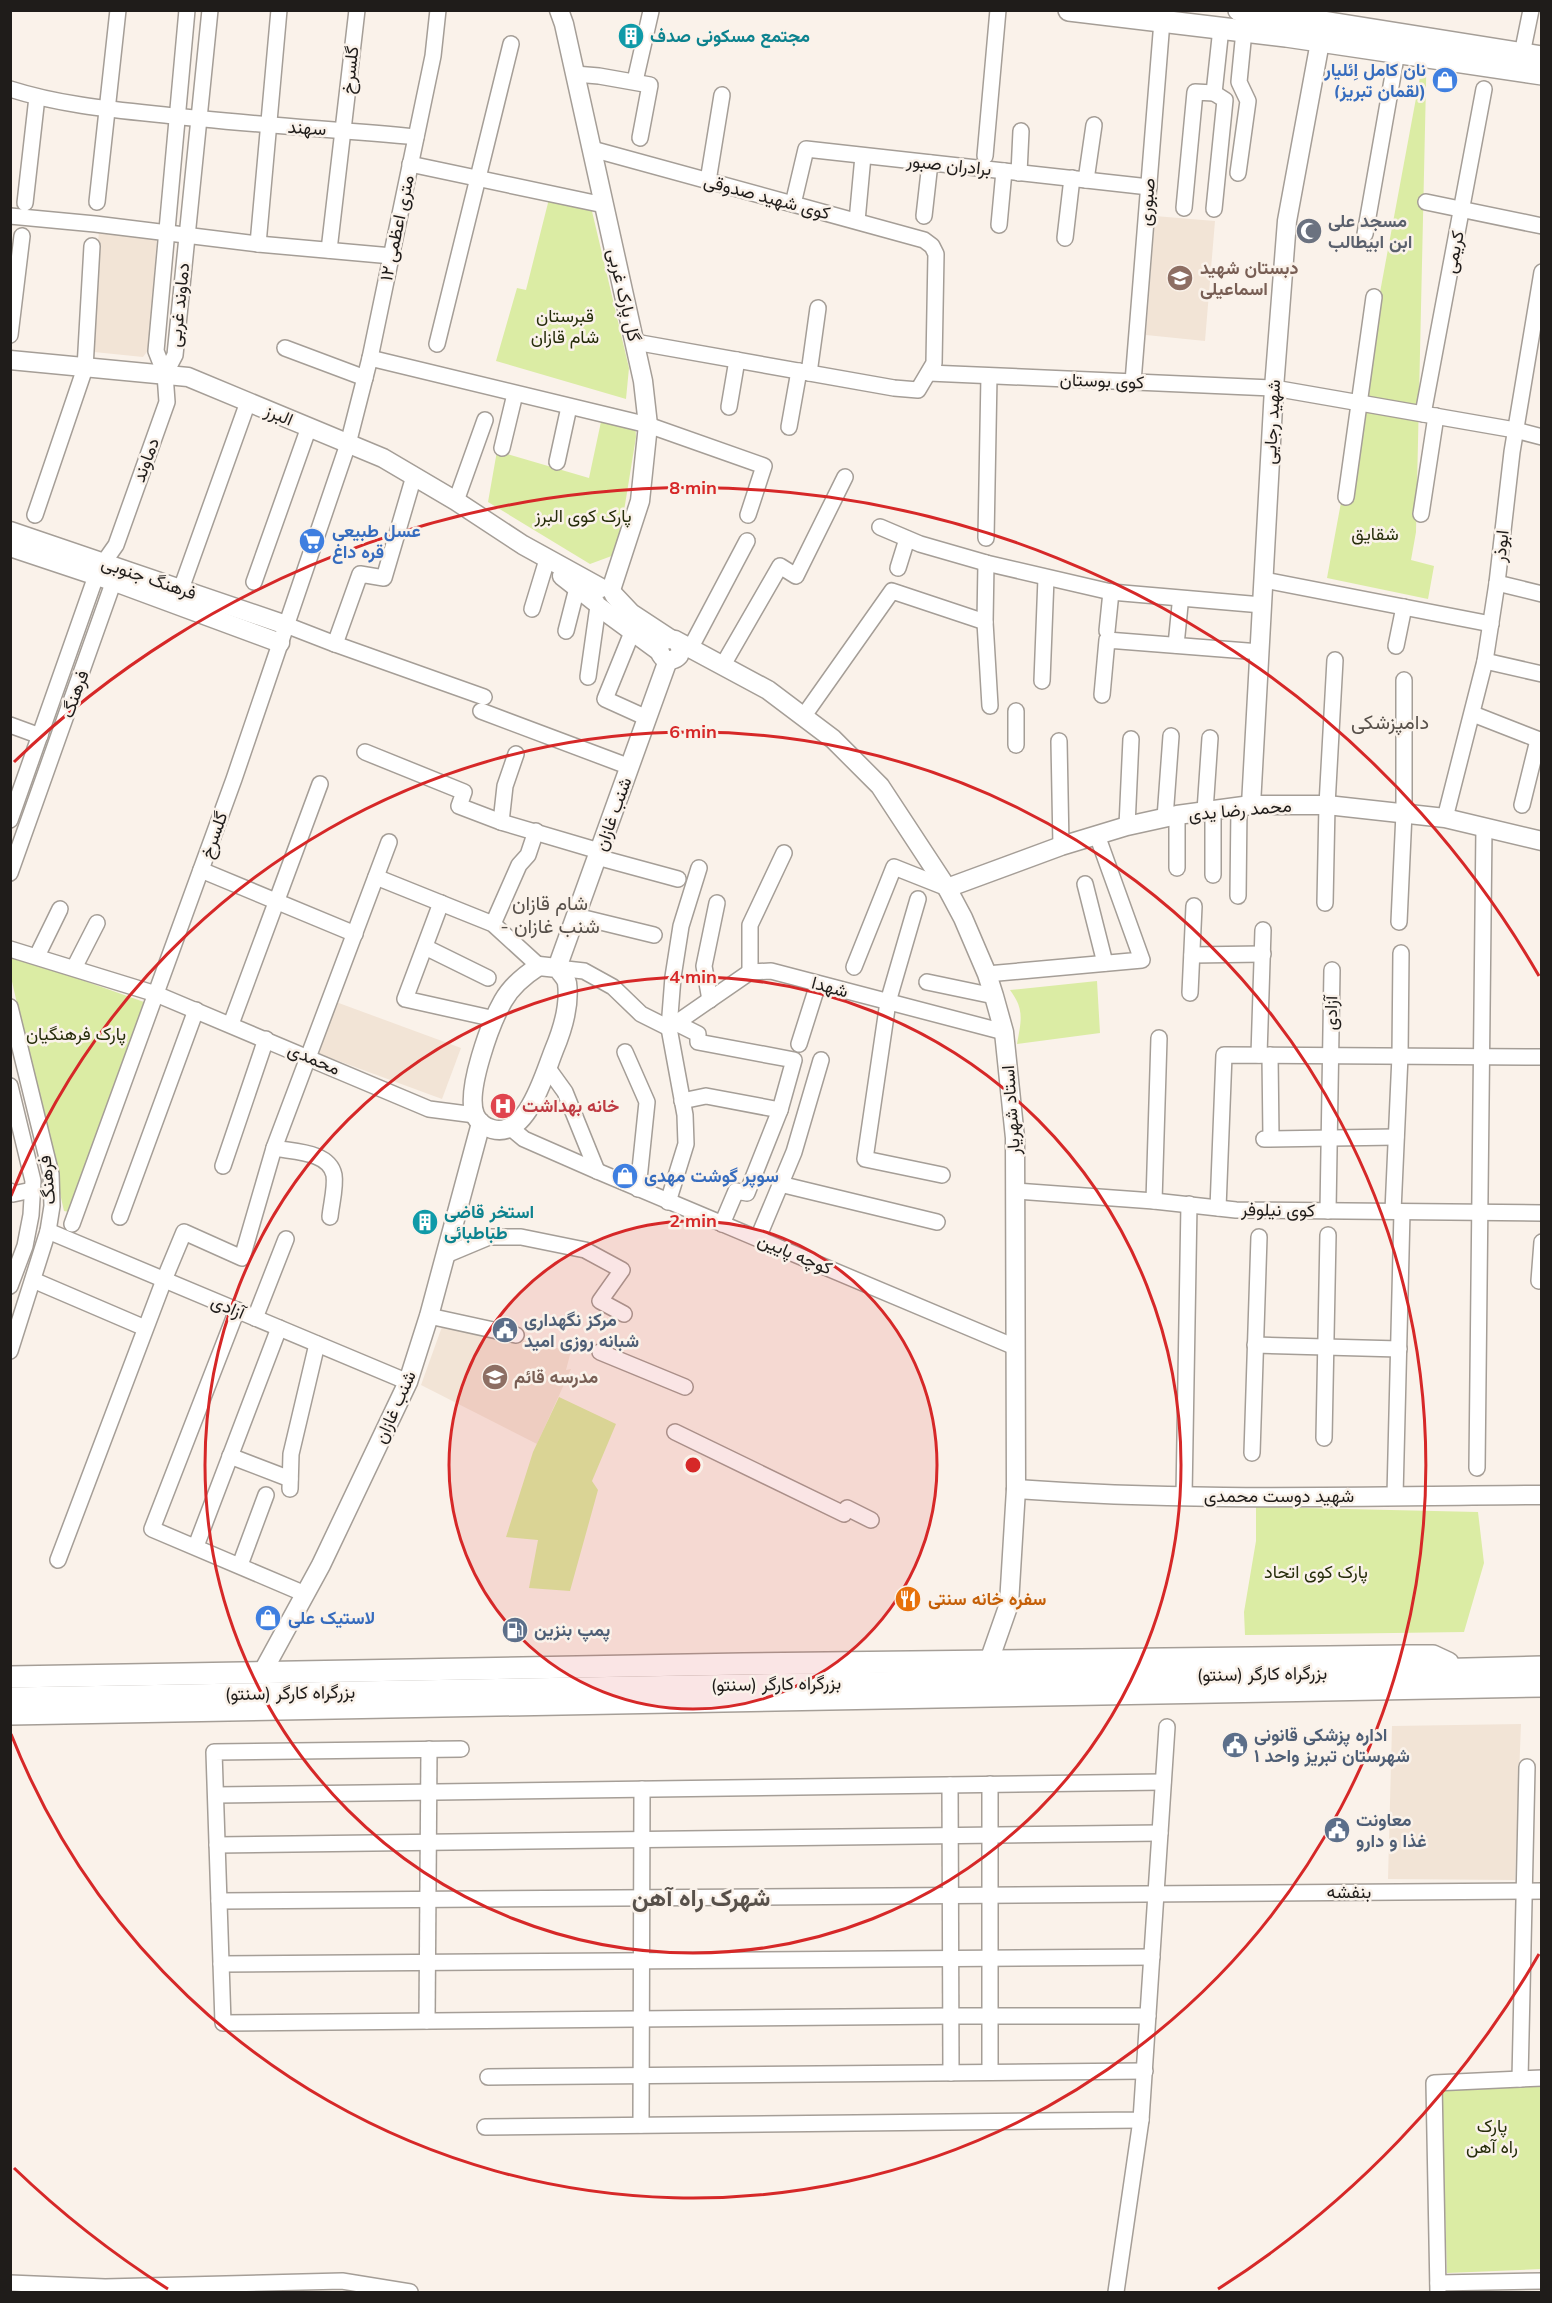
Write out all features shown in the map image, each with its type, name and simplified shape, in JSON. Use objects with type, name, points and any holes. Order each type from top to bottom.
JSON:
[{"type":"highway","points":[[1069,10],[1244,31],[1542,74]]},
{"type":"highway","points":[[1239,10],[1532,56]]},
{"type":"highway","points":[[10,1677],[262,1673],[517,1679],[988,1661],[1433,1656],[1462,1670]]},
{"type":"highway","name":"بزرگراه کارگر (سنتو)","points":[[10,1698],[517,1679],[1034,1680],[1462,1670],[1538,1678]]},
{"type":"highway","name":"بزرگراه کارگر (سنتو)","points":[[10,1714],[1538,1678]]},
{"type":"main road","name":"گل پارک غربی","points":[[562,15],[644,381],[648,425],[640,501],[620,566],[604,597]]},
{"type":"main road","name":"شهید رجایی","points":[[1245,806],[1260,652],[1274,388],[1287,221],[1320,42]]},
{"type":"main road","name":"البرز","points":[[10,360],[188,377],[383,458],[456,501],[631,613],[673,649]]},
{"type":"main road","name":"فرهنگ جنوبی","points":[[10,531],[108,572],[181,589],[286,626]]},
{"type":"main road","name":"البرز","points":[[523,545],[577,588],[604,597],[633,630],[673,649]]},
{"type":"main road","points":[[10,547],[108,572],[280,643]]},
{"type":"main road","name":"استاد شهریار","points":[[673,649],[723,665],[768,690],[833,739],[880,786],[948,888],[987,974],[994,996],[1004,1032],[1015,1138],[1016,1489],[1009,1604],[988,1661]]},
{"type":"main road","name":"شنب غازان","points":[[262,1673],[321,1565],[408,1382],[446,1255],[478,1119],[474,1099],[478,1066],[495,1018],[504,1000],[521,978],[548,967],[576,916],[673,649]]},
{"type":"main road","name":"محمد رضا یدی","points":[[948,888],[1061,846],[1127,826],[1245,806],[1327,805],[1404,813],[1445,818],[1542,841]]},
{"type":"main road","points":[[478,1119],[484,1127],[499,1131],[512,1129],[525,1116],[559,1038],[566,1007],[567,981],[548,967]]},
{"type":"main road","name":"شهید دوست محمدی","points":[[1016,1489],[1088,1494],[1184,1496],[1542,1496]]},
{"type":"street","points":[[97,202],[118,10]]},
{"type":"street","name":"دماوند غربی","points":[[165,374],[156,351],[187,10]]},
{"type":"street","name":"دماوند غربی","points":[[165,374],[175,355],[210,10]]},
{"type":"street","points":[[258,244],[279,10]]},
{"type":"street","name":"گلسرخ","points":[[329,250],[357,10]]},
{"type":"street","name":"۱۲ متری اعظمی","points":[[348,444],[370,358],[392,256],[433,56],[438,10]]},
{"type":"street","points":[[985,156],[998,10]]},
{"type":"street","points":[[1531,10],[1532,56]]},
{"type":"street","points":[[635,81],[651,11]]},
{"type":"street","name":"صبوری","points":[[1133,382],[1162,21]]},
{"type":"street","points":[[1215,93],[1221,28]]},
{"type":"street","points":[[1238,173],[1248,101],[1239,82],[1244,31]]},
{"type":"street","points":[[437,344],[512,44]]},
{"type":"street","points":[[1365,234],[1396,52]]},
{"type":"street","points":[[575,74],[650,84],[640,138]]},
{"type":"street","points":[[10,89],[37,97],[107,109],[177,117]]},
{"type":"street","name":"کریمی","points":[[1421,514],[1430,415],[1462,209],[1485,89]]},
{"type":"street","points":[[1184,208],[1195,92],[1215,93],[1225,100],[1214,209]]},
{"type":"street","points":[[708,181],[722,94]]},
{"type":"street","points":[[26,203],[37,97]]},
{"type":"street","name":"سهند","points":[[177,117],[416,137]]},
{"type":"street","points":[[1065,238],[1094,125]]},
{"type":"street","points":[[999,225],[1022,131]]},
{"type":"street","name":"کوی شهید صدوقی","points":[[592,149],[924,240],[932,246],[936,254],[934,363],[929,373]]},
{"type":"street","name":"برادران صبور","points":[[793,204],[806,149],[1149,187]]},
{"type":"street","points":[[857,221],[863,156]]},
{"type":"street","points":[[924,216],[930,163]]},
{"type":"street","points":[[410,164],[604,205]]},
{"type":"street","points":[[1426,202],[1542,226]]},
{"type":"street","points":[[10,216],[258,244],[392,256]]},
{"type":"street","points":[[10,335],[22,236]]},
{"type":"street","points":[[35,515],[85,368],[92,246]]},
{"type":"street","name":"ابوذر","points":[[1445,818],[1485,661],[1497,583],[1515,430],[1542,272]]},
{"type":"street","points":[[1346,497],[1374,297]]},
{"type":"street","points":[[789,427],[818,308]]},
{"type":"street","points":[[635,342],[894,388],[918,390],[929,373]]},
{"type":"street","points":[[285,348],[365,378]]},
{"type":"street","points":[[370,358],[648,425],[764,466],[748,515]]},
{"type":"street","points":[[729,407],[737,360]]},
{"type":"street","name":"کوی بوستان","points":[[929,373],[1274,388],[1515,430],[1542,437]]},
{"type":"street","name":"دماوند","points":[[116,545],[166,402],[165,374]]},
{"type":"street","points":[[986,538],[989,376]]},
{"type":"street","points":[[502,448],[514,394]]},
{"type":"street","points":[[181,589],[248,402]]},
{"type":"street","points":[[557,462],[569,406]]},
{"type":"street","points":[[456,501],[485,420]]},
{"type":"street","points":[[254,582],[309,428]]},
{"type":"street","name":"گلسرخ","points":[[72,1224],[201,870],[348,444]]},
{"type":"street","points":[[335,644],[360,574],[384,578],[414,476]]},
{"type":"street","points":[[723,665],[780,566],[796,576],[845,477]]},
{"type":"street","points":[[880,527],[907,539],[1046,579],[1111,592],[1262,605]]},
{"type":"street","points":[[898,568],[907,539]]},
{"type":"street","points":[[673,649],[747,541]]},
{"type":"street","name":"فرهنگ","points":[[10,873],[39,794],[116,545]]},
{"type":"street","points":[[532,609],[546,563]]},
{"type":"street","points":[[986,563],[985,622],[990,706]]},
{"type":"street","name":"فرهنگ","points":[[10,820],[40,736],[108,572]]},
{"type":"street","points":[[1042,681],[1046,579]]},
{"type":"street","points":[[1264,580],[1491,624]]},
{"type":"street","points":[[1497,583],[1542,594]]},
{"type":"street","points":[[566,631],[577,588]]},
{"type":"street","points":[[804,717],[892,591],[985,622]]},
{"type":"street","points":[[1107,631],[1111,592]]},
{"type":"street","points":[[588,677],[604,597]]},
{"type":"street","points":[[1176,645],[1180,605]]},
{"type":"street","points":[[1396,646],[1404,607]]},
{"type":"street","points":[[286,626],[482,704],[630,767]]},
{"type":"street","points":[[633,630],[605,699],[647,718]]},
{"type":"street","points":[[1102,695],[1107,639],[1260,652]]},
{"type":"street","points":[[1324,903],[1335,660]]},
{"type":"street","points":[[1485,661],[1542,674]]},
{"type":"street","points":[[1399,922],[1404,813],[1404,680]]},
{"type":"street","points":[[1016,711],[1016,745]]},
{"type":"street","points":[[1473,714],[1540,740],[1522,805]]},
{"type":"street","points":[[10,725],[40,736]]},
{"type":"street","points":[[1171,736],[1171,817],[1176,868]]},
{"type":"street","points":[[1210,738],[1209,811],[1213,875]]},
{"type":"street","points":[[1127,826],[1131,739]]},
{"type":"street","points":[[1059,741],[1061,846]]},
{"type":"street","points":[[365,752],[464,792],[459,806],[501,822],[536,831],[598,854],[678,879]]},
{"type":"street","points":[[501,822],[506,786],[516,754]]},
{"type":"street","points":[[231,1024],[320,784]]},
{"type":"street","points":[[21,789],[39,794]]},
{"type":"street","points":[[1238,896],[1245,806]]},
{"type":"street","points":[[1477,1468],[1484,827]]},
{"type":"street","points":[[493,924],[519,865],[528,855],[536,831]]},
{"type":"street","points":[[987,974],[1142,960],[1097,835]]},
{"type":"street","points":[[58,1560],[145,1328],[184,1232],[242,1258],[274,1148],[389,842]]},
{"type":"street","points":[[672,1026],[750,972],[750,925],[784,853]]},
{"type":"street","points":[[854,967],[894,867],[948,888]]},
{"type":"street","points":[[668,1202],[686,1144],[685,1115],[672,1026],[673,977],[681,926],[699,868]]},
{"type":"street","points":[[201,870],[355,934]]},
{"type":"street","points":[[376,877],[493,924],[548,967],[584,971],[613,987],[641,1014],[698,1034],[698,1042],[794,1060],[780,1110],[747,1193],[736,1191],[723,1224]]},
{"type":"street","points":[[1085,884],[1106,963]]},
{"type":"street","points":[[918,899],[888,1002],[865,1159],[942,1175]]},
{"type":"street","points":[[441,903],[405,999],[495,1018]]},
{"type":"street","points":[[710,999],[704,966],[717,903]]},
{"type":"street","points":[[1190,993],[1194,906]]},
{"type":"street","points":[[38,956],[60,909]]},
{"type":"street","points":[[576,916],[654,935]]},
{"type":"street","points":[[74,968],[97,923]]},
{"type":"street","points":[[1263,930],[1264,1055],[1268,1138],[1396,1137]]},
{"type":"street","points":[[424,947],[488,978]]},
{"type":"street","name":"محمدی","points":[[10,949],[156,994],[429,1109],[478,1119]]},
{"type":"street","points":[[1395,1496],[1399,1349],[1396,1137],[1401,953]]},
{"type":"street","points":[[1192,955],[1263,954]]},
{"type":"street","name":"آزادی","points":[[1328,1211],[1332,970]]},
{"type":"street","name":"شهدا","points":[[750,972],[771,971],[1004,1032]]},
{"type":"street","points":[[927,982],[994,996]]},
{"type":"street","points":[[800,1044],[818,984]]},
{"type":"street","name":"فرهنگ","points":[[10,1007],[51,1174],[52,1206],[48,1231],[10,1351]]},
{"type":"street","points":[[120,1217],[196,1010]]},
{"type":"street","points":[[1154,1201],[1159,1038]]},
{"type":"street","points":[[223,1166],[266,1039]]},
{"type":"street","points":[[625,1052],[647,1102],[638,1189]]},
{"type":"street","points":[[1218,1208],[1224,1055],[1542,1057]]},
{"type":"street","points":[[758,1238],[794,1152],[821,1060]]},
{"type":"street","points":[[547,1067],[565,1092],[597,1171]]},
{"type":"street","name":"فرهنگ","points":[[10,1086],[33,1182],[31,1215],[25,1246],[10,1286]]},
{"type":"street","points":[[682,1101],[706,1096],[780,1110]]},
{"type":"street","name":"کوچه پایین","points":[[512,1129],[524,1139],[668,1202],[1016,1347]]},
{"type":"street","points":[[274,1148],[321,1157],[331,1168],[334,1175],[330,1217]]},
{"type":"street","points":[[780,1184],[937,1222]]},
{"type":"street","points":[[10,1191],[13,1194],[32,1190]]},
{"type":"street","name":"کوی نیلوفر","points":[[1015,1191],[1218,1208],[1542,1213]]},
{"type":"street","points":[[1184,1496],[1189,1204]]},
{"type":"street","name":"آزادی","points":[[48,1231],[408,1382]]},
{"type":"street","points":[[1324,1438],[1328,1235]]},
{"type":"street","points":[[446,1255],[489,1237],[522,1237],[585,1250],[622,1270],[600,1301],[624,1314]]},
{"type":"street","points":[[1252,1453],[1259,1237]]},
{"type":"street","points":[[255,1318],[286,1239]]},
{"type":"street","points":[[1539,1281],[1542,1242]]},
{"type":"street","points":[[33,1280],[145,1328]]},
{"type":"street","points":[[237,1310],[152,1529],[305,1593]]},
{"type":"street","points":[[429,1316],[516,1335]]},
{"type":"street","points":[[196,1546],[279,1328]]},
{"type":"street","points":[[230,1456],[290,1484],[291,1454],[317,1344]]},
{"type":"street","points":[[1255,1345],[1399,1349]]},
{"type":"street","points":[[600,1352],[685,1387]]},
{"type":"street","points":[[675,1432],[844,1514],[847,1508],[871,1520]]},
{"type":"street","points":[[240,1565],[266,1495]]},
{"type":"street","points":[[1116,2292],[1141,2120],[1167,1727]]},
{"type":"street","points":[[427,2021],[429,1749]]},
{"type":"street","points":[[461,1749],[214,1752],[223,2023],[1148,2016]]},
{"type":"street","points":[[1520,2079],[1527,1767]]},
{"type":"street","points":[[216,1795],[1163,1782]]},
{"type":"street","points":[[990,1784],[990,2072]]},
{"type":"street","points":[[950,1785],[951,2073]]},
{"type":"street","points":[[641,2125],[642,1789]]},
{"type":"street","points":[[217,1845],[1160,1833]]},
{"type":"street","name":"بنفشه","points":[[219,1901],[1542,1891]]},
{"type":"street","points":[[221,1964],[1152,1957]]},
{"type":"street","points":[[488,2077],[1144,2071]]},
{"type":"street","points":[[1542,2078],[1434,2083],[1438,2288],[1542,2281]]},
{"type":"street","points":[[485,2127],[1141,2120]]},
{"type":"street","points":[[10,2283],[105,2287],[342,2281],[410,2292]]},
{"type":"shaded area","name":"دبستان شهید اسماعیلی","points":[[1155,216],[1215,221],[1205,341],[1146,335]]},
{"type":"shaded area","points":[[99,231],[157,236],[149,349],[143,357],[94,352],[89,348]]},
{"type":"shaded area","points":[[336,1002],[461,1048],[442,1099],[317,1053]]},
{"type":"shaded area","name":"مدرسه قائم","points":[[443,1324],[571,1351],[566,1370],[571,1369],[537,1444],[421,1385]]},
{"type":"shaded area","points":[[1521,1724],[1515,1880],[1388,1879],[1392,1726]]},
{"type":"green space","name":"شقایق","points":[[1427,39],[1416,532],[1411,560],[1434,566],[1428,599],[1327,578]]},
{"type":"green space","name":"قبرستان شام قازان","points":[[549,199],[591,207],[629,368],[626,399],[496,361],[517,288],[526,290]]},
{"type":"green space","name":"پارک کوی البرز","points":[[602,417],[635,422],[636,437],[617,554],[590,564],[488,502],[497,451],[589,478]]},
{"type":"green space","name":"پارک فرهنگیان","points":[[17,957],[144,1002],[69,1212],[64,1211],[11,977],[10,959]]},
{"type":"green space","points":[[1097,981],[1100,1033],[1017,1044],[1020,1010],[1010,990]]},
{"type":"green space","points":[[559,1397],[616,1424],[592,1481],[598,1490],[570,1591],[529,1588],[538,1540],[506,1537],[533,1452]]},
{"type":"green space","name":"پارک کوی اتحاد","points":[[1256,1507],[1478,1512],[1484,1563],[1464,1632],[1245,1635],[1244,1612],[1256,1541]]},
{"type":"green space","name":"پارک راه آهن","points":[[1541,2084],[1541,2269],[1447,2273],[1441,2087]]},
{"type":"place","name":"مجتمع مسکونی صدف","points":[[631,36]]},
{"type":"place","name":"نان کامل اِئلیار (لقمان تبریز)","points":[[1445,80]]},
{"type":"place","name":"مسجد علی ابن ابیطالب","points":[[1309,231]]},
{"type":"place","name":"دبستان شهید اسماعیلی","points":[[1180,278]]},
{"type":"place","name":"عسل طبیعی قره داغ","points":[[312,541]]},
{"type":"place","name":"خانه بهداشت","points":[[503,1106]]},
{"type":"place","name":"سوپر گوشت مهدی","points":[[625,1176]]},
{"type":"place","name":"استخر قاضی طباطبائی","points":[[425,1222]]},
{"type":"place","name":"مرکز نگهداری شبانه روزی امید","points":[[505,1330]]},
{"type":"place","name":"مدرسه قائم","points":[[495,1377]]},
{"type":"place","name":"سفره خانه سنتی","points":[[908,1599]]},
{"type":"place","name":"لاستیک علی","points":[[268,1618]]},
{"type":"place","name":"پمپ بنزین","points":[[515,1630]]},
{"type":"place","name":"اداره پزشکی قانونی شهرستان تبریز واحد ۱","points":[[1235,1745]]},
{"type":"place","name":"معاونت غذا و دارو","points":[[1337,1830]]},
{"type":"district","name":"دامپزشکی","points":[[1390,722]]},
{"type":"district","name":"شام قازان - شنب غازان","points":[[550,914]]},
{"type":"district","name":"شهرک راه آهن","points":[[701,1898]]}]
